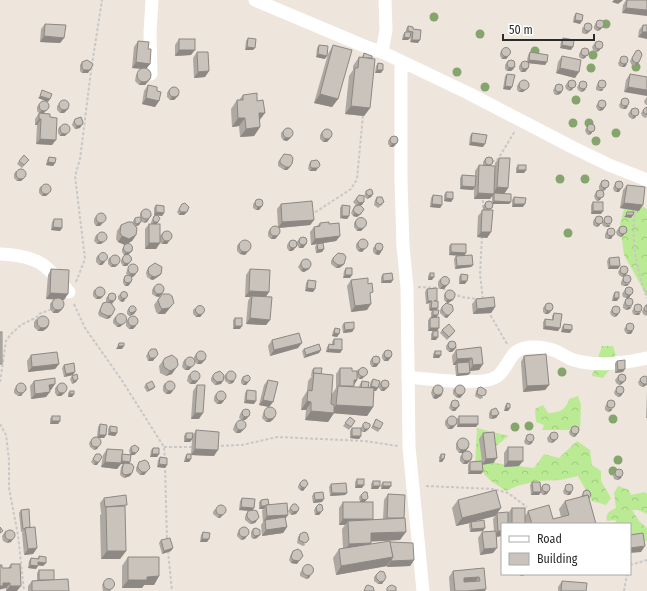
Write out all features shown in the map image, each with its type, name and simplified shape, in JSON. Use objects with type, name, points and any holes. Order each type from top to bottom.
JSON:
[{"type":"street","points":[[151,74],[150,33],[152,0]]},
{"type":"street","points":[[255,0],[382,52],[468,93],[520,121],[609,165],[647,180]]},
{"type":"street","points":[[382,52],[386,30],[385,0]]},
{"type":"street","points":[[401,62],[403,246],[407,286],[409,448],[423,591]]},
{"type":"street","points":[[0,254],[27,258],[40,262],[69,292]]},
{"type":"street","points":[[408,377],[466,381],[491,379],[502,372],[513,354],[524,348],[538,347],[551,349],[567,358],[583,362],[608,363],[647,358]]},
{"type":"path","points":[[102,0],[80,159],[75,176],[85,259],[77,280],[69,292],[85,328],[121,378],[164,447],[167,543]]},
{"type":"path","points":[[307,217],[351,189],[357,179],[363,109]]},
{"type":"path","points":[[490,163],[498,159],[520,121]]},
{"type":"path","points":[[483,214],[484,192]]},
{"type":"path","points":[[635,203],[633,226],[635,258],[647,298]]},
{"type":"path","points":[[482,229],[480,274],[485,304]]},
{"type":"path","points":[[407,286],[440,288],[448,290],[461,297],[483,299]]},
{"type":"path","points":[[0,382],[6,341],[11,334],[21,325],[37,317],[39,314],[54,309]]},
{"type":"path","points":[[488,309],[513,354]]},
{"type":"path","points":[[0,424],[6,434],[9,460],[9,488],[18,535],[24,591]]},
{"type":"path","points":[[211,446],[242,445],[277,437],[334,441],[365,441],[409,448]]},
{"type":"path","points":[[164,447],[196,446]]},
{"type":"path","points":[[413,485],[493,489],[508,493],[527,507]]},
{"type":"path","points":[[168,550],[172,591]]},
{"type":"path","points":[[631,565],[647,560]]},
{"type":"path","points":[[624,591],[627,575]]},
{"type":"green space","points":[[627,197],[647,209],[647,296],[624,255],[620,224]]},
{"type":"green space","points":[[602,346],[613,346],[615,352],[614,364],[603,378],[592,376]]},
{"type":"green space","points":[[578,396],[581,405],[580,430],[542,430],[544,425],[536,422],[535,409],[543,405],[548,413],[556,412],[562,410],[566,406],[569,399]]},
{"type":"green space","points":[[477,428],[508,436],[494,448],[495,463],[534,468],[544,454],[559,458],[577,441],[590,450],[592,465],[601,471],[601,481],[611,498],[606,505],[592,501],[578,476],[560,480],[537,481],[517,486],[506,491],[491,481],[475,465]]},
{"type":"green space","points":[[618,486],[629,490],[631,495],[645,492],[647,494],[647,514],[638,510],[632,510],[639,521],[647,528],[647,541],[631,539],[631,523],[616,523],[615,520],[607,521],[607,514],[616,508],[614,493]]},
{"type":"building","points":[[627,0],[647,0],[647,10],[626,8]]},
{"type":"building","points":[[576,13],[583,15],[582,21],[575,20]]},
{"type":"building","points":[[598,20],[602,20],[604,24],[602,28],[598,28],[596,26],[596,22]]},
{"type":"building","points":[[586,23],[590,23],[592,27],[590,31],[586,31],[584,29],[584,25]]},
{"type":"building","points":[[45,24],[66,25],[64,38],[44,36]]},
{"type":"building","points":[[643,25],[647,25],[647,32],[642,32]]},
{"type":"building","points":[[408,26],[413,27],[413,29],[421,30],[420,40],[412,40],[413,32],[408,31]]},
{"type":"building","points":[[405,32],[411,32],[410,38],[404,37]]},
{"type":"building","points":[[248,38],[256,39],[255,48],[247,47]]},
{"type":"building","points":[[563,38],[574,40],[573,47],[562,45]]},
{"type":"building","points":[[179,39],[195,39],[195,50],[179,50]]},
{"type":"building","points":[[138,41],[149,42],[148,49],[151,49],[150,64],[136,62]]},
{"type":"building","points":[[597,41],[601,41],[603,45],[601,49],[597,49],[595,47],[595,43]]},
{"type":"building","points":[[319,45],[328,46],[327,56],[318,54]]},
{"type":"building","points":[[333,45],[352,50],[338,99],[320,94]]},
{"type":"building","points":[[504,48],[508,48],[510,52],[508,56],[504,56],[502,54],[502,50]]},
{"type":"building","points":[[583,48],[587,48],[589,52],[587,56],[583,56],[581,54],[581,50]]},
{"type":"building","points":[[639,50],[642,55],[639,62],[636,63],[632,58],[636,51]]},
{"type":"building","points":[[197,52],[208,52],[209,71],[198,72]]},
{"type":"building","points":[[530,52],[548,55],[547,62],[529,60]]},
{"type":"building","points":[[364,53],[372,56],[372,58],[363,58]]},
{"type":"building","points":[[562,56],[581,60],[579,72],[560,68]]},
{"type":"building","points":[[622,56],[626,56],[628,60],[626,64],[622,64],[620,62],[620,58]]},
{"type":"building","points":[[359,57],[375,59],[370,108],[351,106],[355,68],[358,68]]},
{"type":"building","points":[[87,60],[93,65],[90,70],[84,70],[82,68],[82,62]]},
{"type":"building","points":[[509,60],[513,60],[515,64],[513,68],[509,68],[507,66],[507,62]]},
{"type":"building","points":[[523,61],[527,61],[529,65],[527,69],[523,69],[521,67],[521,63]]},
{"type":"building","points":[[378,63],[383,64],[383,70],[377,70]]},
{"type":"building","points":[[144,68],[149,70],[151,75],[149,80],[144,82],[139,80],[137,75],[139,70]]},
{"type":"building","points":[[507,74],[515,75],[512,87],[505,86]]},
{"type":"building","points":[[630,74],[647,77],[647,90],[628,87]]},
{"type":"building","points":[[524,80],[529,85],[524,90],[519,85]]},
{"type":"building","points":[[570,80],[574,80],[576,84],[574,88],[570,88],[568,86],[568,82]]},
{"type":"building","points":[[600,80],[604,80],[606,84],[604,88],[600,88],[598,86],[598,82]]},
{"type":"building","points":[[581,81],[585,81],[587,85],[585,89],[581,89],[579,87],[579,83]]},
{"type":"building","points":[[557,84],[561,84],[563,88],[561,92],[557,92],[555,90],[555,86]]},
{"type":"building","points":[[148,85],[157,87],[157,91],[161,92],[159,101],[146,98]]},
{"type":"building","points":[[172,87],[176,87],[178,88],[178,96],[172,97],[169,94],[169,90]]},
{"type":"building","points":[[42,90],[52,94],[50,99],[40,96]]},
{"type":"building","points":[[257,93],[257,101],[263,100],[265,113],[259,113],[260,127],[246,129],[245,118],[238,118],[237,100],[243,100],[243,95]]},
{"type":"building","points":[[623,98],[627,98],[629,102],[627,106],[623,106],[621,104],[621,100]]},
{"type":"building","points":[[62,100],[66,100],[68,101],[68,109],[62,110],[59,107],[59,103]]},
{"type":"building","points":[[600,100],[604,100],[606,104],[604,108],[600,108],[598,106],[598,102]]},
{"type":"building","points":[[42,101],[46,101],[48,102],[48,110],[42,111],[39,108],[39,104]]},
{"type":"building","points":[[647,107],[647,115],[643,110]]},
{"type":"building","points":[[633,108],[637,108],[639,112],[637,116],[633,116],[631,114],[631,110]]},
{"type":"building","points":[[39,113],[50,114],[50,117],[57,118],[56,140],[40,139],[41,119],[39,119]]},
{"type":"building","points":[[81,117],[83,122],[82,125],[77,126],[74,122],[75,119]]},
{"type":"building","points":[[63,124],[67,124],[69,125],[69,133],[63,134],[60,131],[60,127]]},
{"type":"building","points":[[589,124],[593,124],[595,128],[593,132],[589,132],[587,130],[587,126]]},
{"type":"building","points":[[286,128],[290,128],[292,129],[292,137],[286,138],[283,135],[283,131]]},
{"type":"building","points":[[325,129],[329,129],[331,130],[331,138],[325,139],[322,136],[322,132]]},
{"type":"building","points":[[472,133],[487,135],[485,144],[471,142]]},
{"type":"building","points":[[392,136],[396,136],[398,140],[396,144],[392,144],[390,142],[390,138]]},
{"type":"building","points":[[284,154],[291,155],[293,158],[292,164],[289,167],[286,167],[280,163],[280,160]]},
{"type":"building","points":[[24,155],[29,160],[24,165],[19,161]]},
{"type":"building","points":[[49,157],[56,158],[55,163],[48,162]]},
{"type":"building","points":[[487,157],[491,157],[493,161],[491,165],[487,165],[485,163],[485,159]]},
{"type":"building","points":[[499,158],[510,158],[508,188],[497,187]]},
{"type":"building","points":[[317,160],[320,165],[318,168],[312,168],[310,166],[311,161]]},
{"type":"building","points":[[479,165],[495,166],[494,194],[478,193]]},
{"type":"building","points":[[518,165],[526,165],[526,170],[518,170]]},
{"type":"building","points":[[19,169],[23,169],[25,170],[25,178],[19,179],[16,176],[16,172]]},
{"type":"building","points":[[462,175],[476,176],[475,187],[462,186]]},
{"type":"building","points":[[603,180],[607,180],[609,184],[607,188],[603,188],[601,186],[601,182]]},
{"type":"building","points":[[617,181],[621,181],[623,185],[621,189],[617,189],[615,187],[615,183]]},
{"type":"building","points":[[44,184],[48,184],[50,185],[50,193],[44,194],[41,191],[41,187]]},
{"type":"building","points":[[627,185],[645,187],[643,205],[624,203]]},
{"type":"building","points":[[370,189],[372,190],[373,194],[369,196],[366,191]]},
{"type":"building","points":[[598,190],[602,190],[604,194],[602,198],[598,198],[596,196],[596,192]]},
{"type":"building","points":[[446,192],[453,192],[453,199],[446,198]]},
{"type":"building","points":[[494,193],[511,194],[511,202],[494,201]]},
{"type":"building","points":[[359,195],[364,196],[364,202],[359,203],[356,199]]},
{"type":"building","points":[[433,195],[442,196],[442,205],[432,204]]},
{"type":"building","points":[[377,197],[382,197],[384,202],[380,205],[376,202]]},
{"type":"building","points":[[514,197],[526,198],[525,204],[514,204]]},
{"type":"building","points":[[257,199],[261,199],[263,203],[261,207],[257,207],[255,205],[255,201]]},
{"type":"building","points":[[312,201],[314,220],[282,222],[281,204]]},
{"type":"building","points":[[487,201],[491,201],[493,205],[491,209],[487,209],[485,207],[485,203]]},
{"type":"building","points":[[593,202],[603,202],[603,211],[593,211]]},
{"type":"building","points":[[185,203],[189,207],[187,212],[181,212],[179,209],[182,204]]},
{"type":"building","points":[[156,205],[164,206],[164,213],[156,212]]},
{"type":"building","points":[[342,205],[350,206],[349,216],[342,216]]},
{"type":"building","points":[[360,205],[364,209],[359,215],[353,210],[355,206]]},
{"type":"building","points":[[144,209],[148,209],[150,210],[150,218],[144,219],[141,216],[141,212]]},
{"type":"building","points":[[482,210],[493,210],[491,232],[481,232]]},
{"type":"building","points":[[627,212],[634,212],[633,215],[626,215]]},
{"type":"building","points":[[99,213],[103,213],[106,218],[103,223],[99,223],[96,220],[96,216]]},
{"type":"building","points":[[157,215],[160,218],[158,222],[154,222],[154,216]]},
{"type":"building","points":[[597,216],[601,216],[603,220],[601,224],[597,224],[595,222],[595,218]]},
{"type":"building","points":[[606,216],[610,216],[612,220],[610,224],[606,224],[604,222],[604,218]]},
{"type":"building","points":[[135,218],[141,218],[141,222],[137,224],[135,223]]},
{"type":"building","points":[[359,218],[363,218],[365,219],[365,227],[359,228],[356,225],[356,221]]},
{"type":"building","points":[[54,219],[62,219],[62,228],[53,227]]},
{"type":"building","points":[[132,222],[137,228],[136,235],[129,239],[122,236],[120,233],[121,225]]},
{"type":"building","points":[[329,222],[329,224],[339,223],[340,236],[315,239],[314,227],[320,226],[320,223]]},
{"type":"building","points":[[149,224],[160,224],[160,243],[149,243]]},
{"type":"building","points":[[273,226],[277,226],[279,227],[279,235],[273,236],[270,233],[270,229]]},
{"type":"building","points":[[621,226],[625,226],[627,230],[625,234],[621,234],[619,232],[619,228]]},
{"type":"building","points":[[609,228],[613,228],[615,232],[613,236],[609,236],[607,234],[607,230]]},
{"type":"building","points":[[165,231],[169,231],[171,232],[171,240],[165,241],[162,238],[162,234]]},
{"type":"building","points":[[100,232],[104,232],[106,233],[106,241],[100,242],[97,239],[97,235]]},
{"type":"building","points":[[301,237],[305,237],[307,241],[305,245],[301,245],[299,243],[299,239]]},
{"type":"building","points":[[361,239],[365,239],[367,240],[367,248],[361,249],[358,246],[358,242]]},
{"type":"building","points":[[243,240],[247,240],[251,246],[247,252],[243,252],[239,248],[239,244]]},
{"type":"building","points":[[291,240],[295,240],[297,244],[295,248],[291,248],[289,246],[289,242]]},
{"type":"building","points":[[323,243],[324,249],[318,250],[317,244]]},
{"type":"building","points":[[377,243],[381,243],[383,247],[381,251],[377,251],[375,249],[375,245]]},
{"type":"building","points":[[126,244],[130,244],[132,248],[130,252],[126,252],[124,250],[124,246]]},
{"type":"building","points":[[451,244],[466,244],[466,253],[451,252]]},
{"type":"building","points":[[103,252],[108,257],[103,262],[98,257]]},
{"type":"building","points":[[338,253],[344,254],[346,257],[344,264],[338,265],[333,261],[333,258]]},
{"type":"building","points":[[115,255],[120,260],[115,265],[110,260]]},
{"type":"building","points":[[125,255],[129,255],[131,259],[129,263],[125,263],[123,261],[123,257]]},
{"type":"building","points":[[472,255],[473,265],[457,266],[456,256]]},
{"type":"building","points":[[619,257],[620,266],[610,266],[609,258]]},
{"type":"building","points":[[304,259],[308,259],[310,260],[310,268],[304,269],[301,266],[301,262]]},
{"type":"building","points":[[155,263],[162,267],[161,274],[155,277],[149,274],[148,270],[149,267]]},
{"type":"building","points":[[131,264],[135,264],[137,265],[137,273],[131,274],[128,271],[128,267]]},
{"type":"building","points":[[622,266],[626,266],[628,270],[626,274],[622,274],[620,272],[620,268]]},
{"type":"building","points":[[346,268],[352,268],[352,275],[345,275]]},
{"type":"building","points":[[51,269],[69,270],[68,294],[50,293]]},
{"type":"building","points":[[250,269],[270,270],[269,292],[249,291]]},
{"type":"building","points":[[392,273],[393,280],[383,281],[383,274]]},
{"type":"building","points":[[430,273],[434,273],[434,277],[430,277]]},
{"type":"building","points":[[461,274],[468,275],[467,281],[461,281]]},
{"type":"building","points":[[126,275],[130,275],[132,279],[130,283],[126,283],[124,281],[124,277]]},
{"type":"building","points":[[625,275],[629,275],[631,279],[629,283],[625,283],[623,281],[623,277]]},
{"type":"building","points":[[445,276],[450,281],[445,286],[440,281]]},
{"type":"building","points":[[368,278],[368,284],[372,283],[373,292],[370,293],[371,304],[355,306],[351,280]]},
{"type":"building","points":[[308,280],[316,281],[315,289],[307,288]]},
{"type":"building","points":[[157,284],[161,284],[163,285],[163,293],[157,294],[154,291],[154,287]]},
{"type":"building","points":[[98,287],[102,287],[104,288],[104,296],[98,297],[95,294],[95,290]]},
{"type":"building","points":[[627,287],[631,287],[633,291],[631,295],[627,295],[625,293],[625,289]]},
{"type":"building","points":[[437,288],[437,300],[434,301],[438,301],[438,308],[431,308],[432,301],[428,301],[427,289]]},
{"type":"building","points":[[450,290],[455,295],[450,300],[445,295]]},
{"type":"building","points":[[124,291],[127,292],[127,298],[124,299],[121,298],[120,295],[121,292]]},
{"type":"building","points":[[615,292],[619,292],[619,298],[614,298]]},
{"type":"building","points":[[110,293],[114,293],[116,297],[114,301],[110,301],[108,299],[108,295]]},
{"type":"building","points":[[162,294],[169,294],[172,296],[174,303],[169,308],[162,309],[160,306],[158,300]]},
{"type":"building","points":[[252,296],[272,297],[270,320],[250,318]]},
{"type":"building","points":[[494,297],[495,307],[477,309],[476,299]]},
{"type":"building","points":[[58,298],[62,300],[64,304],[62,308],[58,310],[54,308],[52,304],[54,300]]},
{"type":"building","points":[[627,298],[631,298],[633,302],[631,306],[627,306],[625,304],[625,300]]},
{"type":"building","points":[[103,303],[111,303],[115,309],[112,315],[108,316],[101,313],[100,310]]},
{"type":"building","points":[[446,303],[452,305],[453,308],[453,311],[449,315],[446,315],[442,310],[442,307]]},
{"type":"building","points":[[547,303],[551,303],[553,307],[551,311],[547,311],[545,309],[545,305]]},
{"type":"building","points":[[636,304],[640,304],[642,308],[640,312],[636,312],[634,310],[634,306]]},
{"type":"building","points":[[200,305],[205,310],[200,315],[195,310]]},
{"type":"building","points":[[647,305],[647,312],[644,308]]},
{"type":"building","points":[[131,306],[136,308],[136,311],[131,313],[129,311]]},
{"type":"building","points":[[614,306],[618,306],[620,310],[618,314],[614,314],[612,312],[612,308]]},
{"type":"building","points":[[433,310],[439,310],[438,315],[433,315]]},
{"type":"building","points":[[554,313],[562,314],[560,328],[545,326],[545,319],[553,320]]},
{"type":"building","points":[[119,314],[123,314],[125,315],[125,323],[119,324],[116,321],[116,317]]},
{"type":"building","points":[[45,316],[48,317],[48,327],[41,328],[38,327],[37,320],[38,317]]},
{"type":"building","points":[[131,316],[135,316],[137,317],[137,325],[131,326],[128,323],[128,319]]},
{"type":"building","points":[[439,317],[439,328],[430,328],[430,318]]},
{"type":"building","points":[[235,318],[242,318],[242,326],[235,326]]},
{"type":"building","points":[[354,322],[354,329],[345,330],[344,323]]},
{"type":"building","points":[[628,323],[632,323],[634,327],[632,331],[628,331],[626,329],[626,325]]},
{"type":"building","points":[[449,324],[455,331],[449,337],[442,330]]},
{"type":"building","points":[[564,324],[572,325],[572,330],[563,329]]},
{"type":"building","points":[[335,328],[340,329],[339,334],[334,333]]},
{"type":"building","points":[[433,331],[438,331],[438,337],[433,337]]},
{"type":"building","points":[[0,332],[2,332],[2,364],[0,364]]},
{"type":"building","points":[[299,333],[302,343],[274,350],[272,340]]},
{"type":"building","points":[[334,339],[342,339],[342,350],[328,349],[329,344],[334,345]]},
{"type":"building","points":[[450,341],[454,341],[456,345],[454,349],[450,349],[448,347],[448,343]]},
{"type":"building","points":[[119,343],[124,343],[124,346],[118,346]]},
{"type":"building","points":[[319,344],[321,350],[306,355],[304,349]]},
{"type":"building","points":[[481,347],[483,364],[473,365],[472,358],[457,359],[456,350]]},
{"type":"building","points":[[151,349],[156,349],[158,354],[155,358],[150,358],[148,353]]},
{"type":"building","points":[[386,350],[390,350],[392,354],[390,358],[386,358],[384,356],[384,352]]},
{"type":"building","points":[[199,351],[203,351],[205,352],[205,360],[199,361],[196,358],[196,354]]},
{"type":"building","points":[[435,351],[441,351],[441,355],[435,355]]},
{"type":"building","points":[[57,352],[59,364],[32,367],[31,355]]},
{"type":"building","points":[[546,354],[549,385],[527,386],[524,356]]},
{"type":"building","points":[[172,355],[177,359],[178,365],[170,371],[164,367],[163,361],[165,358]]},
{"type":"building","points":[[374,356],[378,356],[380,360],[378,364],[374,364],[372,362],[372,358]]},
{"type":"building","points":[[188,357],[192,357],[194,358],[194,366],[188,367],[185,364],[185,360]]},
{"type":"building","points":[[625,360],[625,369],[618,370],[617,361]]},
{"type":"building","points":[[469,362],[470,373],[458,374],[457,363]]},
{"type":"building","points":[[74,363],[75,372],[66,374],[64,365]]},
{"type":"building","points":[[363,367],[368,372],[363,377],[358,372]]},
{"type":"building","points":[[314,368],[322,368],[321,374],[313,373]]},
{"type":"building","points":[[340,368],[352,368],[352,371],[357,371],[357,380],[354,380],[354,386],[340,386]]},
{"type":"building","points":[[193,371],[197,371],[199,372],[199,380],[193,381],[190,378],[190,374]]},
{"type":"building","points":[[220,371],[224,375],[223,381],[217,382],[213,378],[213,375]]},
{"type":"building","points":[[229,371],[233,371],[235,372],[235,380],[229,381],[226,378],[226,374]]},
{"type":"building","points":[[314,373],[333,375],[331,404],[334,405],[334,413],[311,411],[311,402],[307,401],[308,390],[312,391]]},
{"type":"building","points":[[77,374],[78,379],[74,381],[72,376]]},
{"type":"building","points":[[620,374],[624,374],[626,378],[624,382],[620,382],[618,380],[618,376]]},
{"type":"building","points":[[248,375],[250,380],[245,382],[243,377]]},
{"type":"building","points":[[645,376],[647,377],[647,384],[641,382],[640,379]]},
{"type":"building","points":[[55,378],[55,384],[49,385],[50,392],[35,394],[34,381]]},
{"type":"building","points":[[373,379],[380,381],[378,388],[371,386]]},
{"type":"building","points":[[268,380],[278,382],[273,402],[263,400]]},
{"type":"building","points":[[383,380],[387,380],[389,384],[387,388],[383,388],[381,386],[381,382]]},
{"type":"building","points":[[152,381],[155,387],[149,390],[146,384]]},
{"type":"building","points":[[168,381],[172,381],[174,382],[174,390],[168,391],[165,388],[165,384]]},
{"type":"building","points":[[362,381],[369,382],[368,388],[361,388]]},
{"type":"building","points":[[19,383],[23,383],[25,384],[25,392],[19,393],[16,390],[16,386]]},
{"type":"building","points":[[60,383],[64,383],[66,384],[66,392],[60,393],[57,390],[57,386]]},
{"type":"building","points":[[197,385],[205,385],[203,413],[195,413]]},
{"type":"building","points":[[436,385],[440,385],[442,386],[442,394],[436,395],[433,392],[433,388]]},
{"type":"building","points":[[458,385],[462,385],[464,386],[464,394],[458,395],[455,392],[455,388]]},
{"type":"building","points":[[338,386],[374,388],[373,407],[336,405]]},
{"type":"building","points":[[618,386],[622,386],[624,390],[622,394],[618,394],[616,392],[616,388]]},
{"type":"building","points":[[481,387],[486,390],[485,395],[482,396],[477,394],[478,388]]},
{"type":"building","points":[[247,390],[256,391],[256,401],[246,400]]},
{"type":"building","points":[[70,391],[74,391],[74,394],[70,394]]},
{"type":"building","points":[[219,391],[223,391],[225,392],[225,400],[219,401],[216,398],[216,394]]},
{"type":"building","points":[[453,400],[457,400],[459,404],[457,408],[453,408],[451,406],[451,402]]},
{"type":"building","points":[[609,400],[613,400],[615,404],[613,408],[609,408],[607,406],[607,402]]},
{"type":"building","points":[[507,403],[510,404],[510,408],[506,408]]},
{"type":"building","points":[[270,407],[274,409],[276,413],[274,417],[270,419],[266,417],[264,413],[266,409]]},
{"type":"building","points":[[496,408],[499,413],[498,415],[491,415],[491,410]]},
{"type":"building","points":[[244,409],[248,409],[250,413],[248,417],[244,417],[242,415],[242,411]]},
{"type":"building","points":[[52,416],[60,416],[60,421],[52,421]]},
{"type":"building","points":[[450,416],[454,416],[456,417],[456,425],[450,426],[447,423],[447,419]]},
{"type":"building","points":[[459,416],[478,416],[478,424],[459,424]]},
{"type":"building","points":[[350,417],[355,421],[351,427],[345,423]]},
{"type":"building","points":[[376,419],[383,423],[380,429],[373,426]]},
{"type":"building","points":[[239,420],[243,420],[245,421],[245,429],[239,430],[236,427],[236,423]]},
{"type":"building","points":[[365,422],[370,424],[368,429],[363,427]]},
{"type":"building","points":[[100,424],[107,425],[106,435],[99,435]]},
{"type":"building","points":[[110,426],[117,427],[117,433],[110,432]]},
{"type":"building","points":[[573,426],[577,426],[579,430],[577,434],[573,434],[571,432],[571,428]]},
{"type":"building","points":[[352,428],[361,428],[361,436],[352,436]]},
{"type":"building","points":[[196,430],[219,432],[218,450],[195,449]]},
{"type":"building","points":[[494,432],[497,458],[486,459],[483,433]]},
{"type":"building","points":[[552,432],[556,432],[558,436],[556,440],[552,440],[550,438],[550,434]]},
{"type":"building","points":[[186,433],[193,433],[192,439],[186,439]]},
{"type":"building","points":[[528,434],[532,434],[534,438],[532,442],[528,442],[526,440],[526,436]]},
{"type":"building","points":[[94,437],[98,437],[101,442],[98,447],[94,447],[91,444],[91,440]]},
{"type":"building","points":[[461,438],[465,438],[469,444],[465,450],[461,450],[457,446],[457,442]]},
{"type":"building","points":[[135,445],[139,448],[136,453],[132,452],[131,447]]},
{"type":"building","points":[[508,447],[523,447],[523,461],[508,461]]},
{"type":"building","points":[[153,448],[159,448],[159,454],[152,454]]},
{"type":"building","points":[[107,449],[123,450],[121,463],[105,462]]},
{"type":"building","points":[[465,451],[469,451],[471,452],[471,460],[465,461],[462,458],[462,454]]},
{"type":"building","points":[[96,454],[100,454],[102,457],[99,462],[96,462],[93,459]]},
{"type":"building","points":[[122,454],[131,455],[130,462],[122,461]]},
{"type":"building","points":[[187,454],[191,454],[191,459],[186,459]]},
{"type":"building","points":[[441,454],[445,454],[444,459],[441,459]]},
{"type":"building","points":[[160,457],[167,458],[167,465],[159,464]]},
{"type":"building","points":[[145,460],[148,462],[150,468],[146,472],[142,472],[138,468],[138,465],[139,462]]},
{"type":"building","points":[[482,461],[483,471],[470,471],[470,462]]},
{"type":"building","points":[[125,463],[132,464],[134,467],[132,473],[126,475],[123,474],[123,465]]},
{"type":"building","points":[[617,469],[621,469],[623,473],[621,477],[617,477],[615,475],[615,471]]},
{"type":"building","points":[[357,479],[364,479],[364,485],[357,485]]},
{"type":"building","points":[[303,480],[306,480],[308,484],[305,488],[300,485]]},
{"type":"building","points":[[373,481],[380,481],[380,486],[373,486]]},
{"type":"building","points":[[383,482],[391,482],[391,486],[383,486]]},
{"type":"building","points":[[532,482],[540,482],[541,492],[533,492]]},
{"type":"building","points":[[346,483],[347,493],[332,493],[331,484]]},
{"type":"building","points":[[544,484],[548,484],[550,488],[548,492],[544,492],[542,490],[542,486]]},
{"type":"building","points":[[567,484],[571,484],[573,488],[571,492],[567,492],[565,490],[565,486]]},
{"type":"building","points":[[496,490],[501,508],[462,518],[458,500]]},
{"type":"building","points":[[588,490],[591,495],[589,498],[588,495],[583,496],[584,491]]},
{"type":"building","points":[[323,492],[324,499],[315,500],[314,493]]},
{"type":"building","points":[[364,492],[367,492],[368,498],[366,500],[362,499],[361,495]]},
{"type":"building","points":[[388,494],[405,495],[404,518],[387,518]]},
{"type":"building","points":[[126,495],[127,505],[105,507],[104,498]]},
{"type":"building","points":[[588,495],[596,523],[532,523],[528,511],[549,505],[553,519],[569,515],[565,501]]},
{"type":"building","points":[[242,498],[255,499],[254,508],[241,507]]},
{"type":"building","points":[[268,499],[269,505],[261,506],[261,500]]},
{"type":"building","points":[[343,502],[373,502],[373,519],[343,519]]},
{"type":"building","points":[[287,503],[288,515],[267,516],[266,505]]},
{"type":"building","points":[[293,504],[296,504],[299,508],[298,511],[293,512],[290,508]]},
{"type":"building","points":[[319,504],[322,505],[323,510],[321,512],[317,512],[316,507]]},
{"type":"building","points":[[219,505],[223,505],[225,506],[225,514],[219,515],[216,512],[216,508]]},
{"type":"building","points":[[125,506],[126,551],[107,551],[106,507]]},
{"type":"building","points":[[512,508],[525,508],[525,523],[512,523]]},
{"type":"building","points":[[29,509],[30,527],[23,529],[21,510]]},
{"type":"building","points":[[248,511],[257,511],[259,517],[257,520],[252,522],[247,517],[247,514]]},
{"type":"building","points":[[508,512],[508,523],[501,523],[501,531],[498,531],[497,513]]},
{"type":"building","points":[[285,517],[287,527],[266,530],[265,520]]},
{"type":"building","points":[[405,518],[406,532],[371,533],[371,543],[349,544],[348,521]]},
{"type":"building","points":[[484,520],[485,528],[472,529],[471,522]]},
{"type":"building","points":[[35,527],[37,548],[28,549],[25,528]]},
{"type":"building","points":[[244,527],[249,532],[244,537],[239,532]]},
{"type":"building","points":[[256,528],[260,530],[260,535],[255,536],[253,534],[253,529]]},
{"type":"building","points":[[8,530],[12,530],[14,531],[14,539],[8,540],[5,537],[5,533]]},
{"type":"building","points":[[496,531],[497,548],[484,549],[482,532]]},
{"type":"building","points":[[203,532],[210,533],[209,539],[202,539]]},
{"type":"building","points":[[304,532],[307,533],[309,539],[305,543],[299,540],[300,534]]},
{"type":"building","points":[[643,533],[645,546],[631,548],[631,535]]},
{"type":"building","points":[[170,538],[173,548],[164,551],[161,540]]},
{"type":"building","points":[[390,541],[393,557],[341,566],[339,549]]},
{"type":"building","points":[[390,542],[413,543],[414,560],[391,561],[393,557]]},
{"type":"building","points":[[298,549],[301,551],[303,556],[299,561],[293,560],[291,557],[293,551]]},
{"type":"building","points":[[39,556],[46,557],[46,563],[38,562],[38,566],[30,565],[31,558],[39,559]]},
{"type":"building","points":[[128,557],[159,557],[159,576],[147,577],[147,580],[128,580]]},
{"type":"building","points":[[11,564],[20,564],[21,586],[10,586],[10,583],[3,583],[3,586],[0,586],[0,565],[2,565],[2,568],[11,568]]},
{"type":"building","points":[[308,564],[312,566],[314,570],[312,574],[308,576],[304,574],[302,570],[304,566]]},
{"type":"building","points":[[484,568],[486,589],[455,591],[453,571]],"holes":[[[479,577],[480,581],[464,582],[464,578]]]},
{"type":"building","points":[[39,570],[54,570],[54,580],[39,580]]},
{"type":"building","points":[[380,571],[384,572],[386,577],[384,581],[380,582],[376,578],[376,575]]},
{"type":"building","points":[[109,578],[113,580],[115,584],[113,588],[109,590],[105,588],[103,584],[105,580]]},
{"type":"building","points":[[68,579],[69,591],[32,591],[32,581]]},
{"type":"building","points":[[562,581],[587,583],[586,591],[561,591]]},
{"type":"building","points":[[368,585],[373,587],[374,591],[364,591]]},
{"type":"building","points":[[392,585],[396,587],[396,591],[387,591],[387,588]]}]
